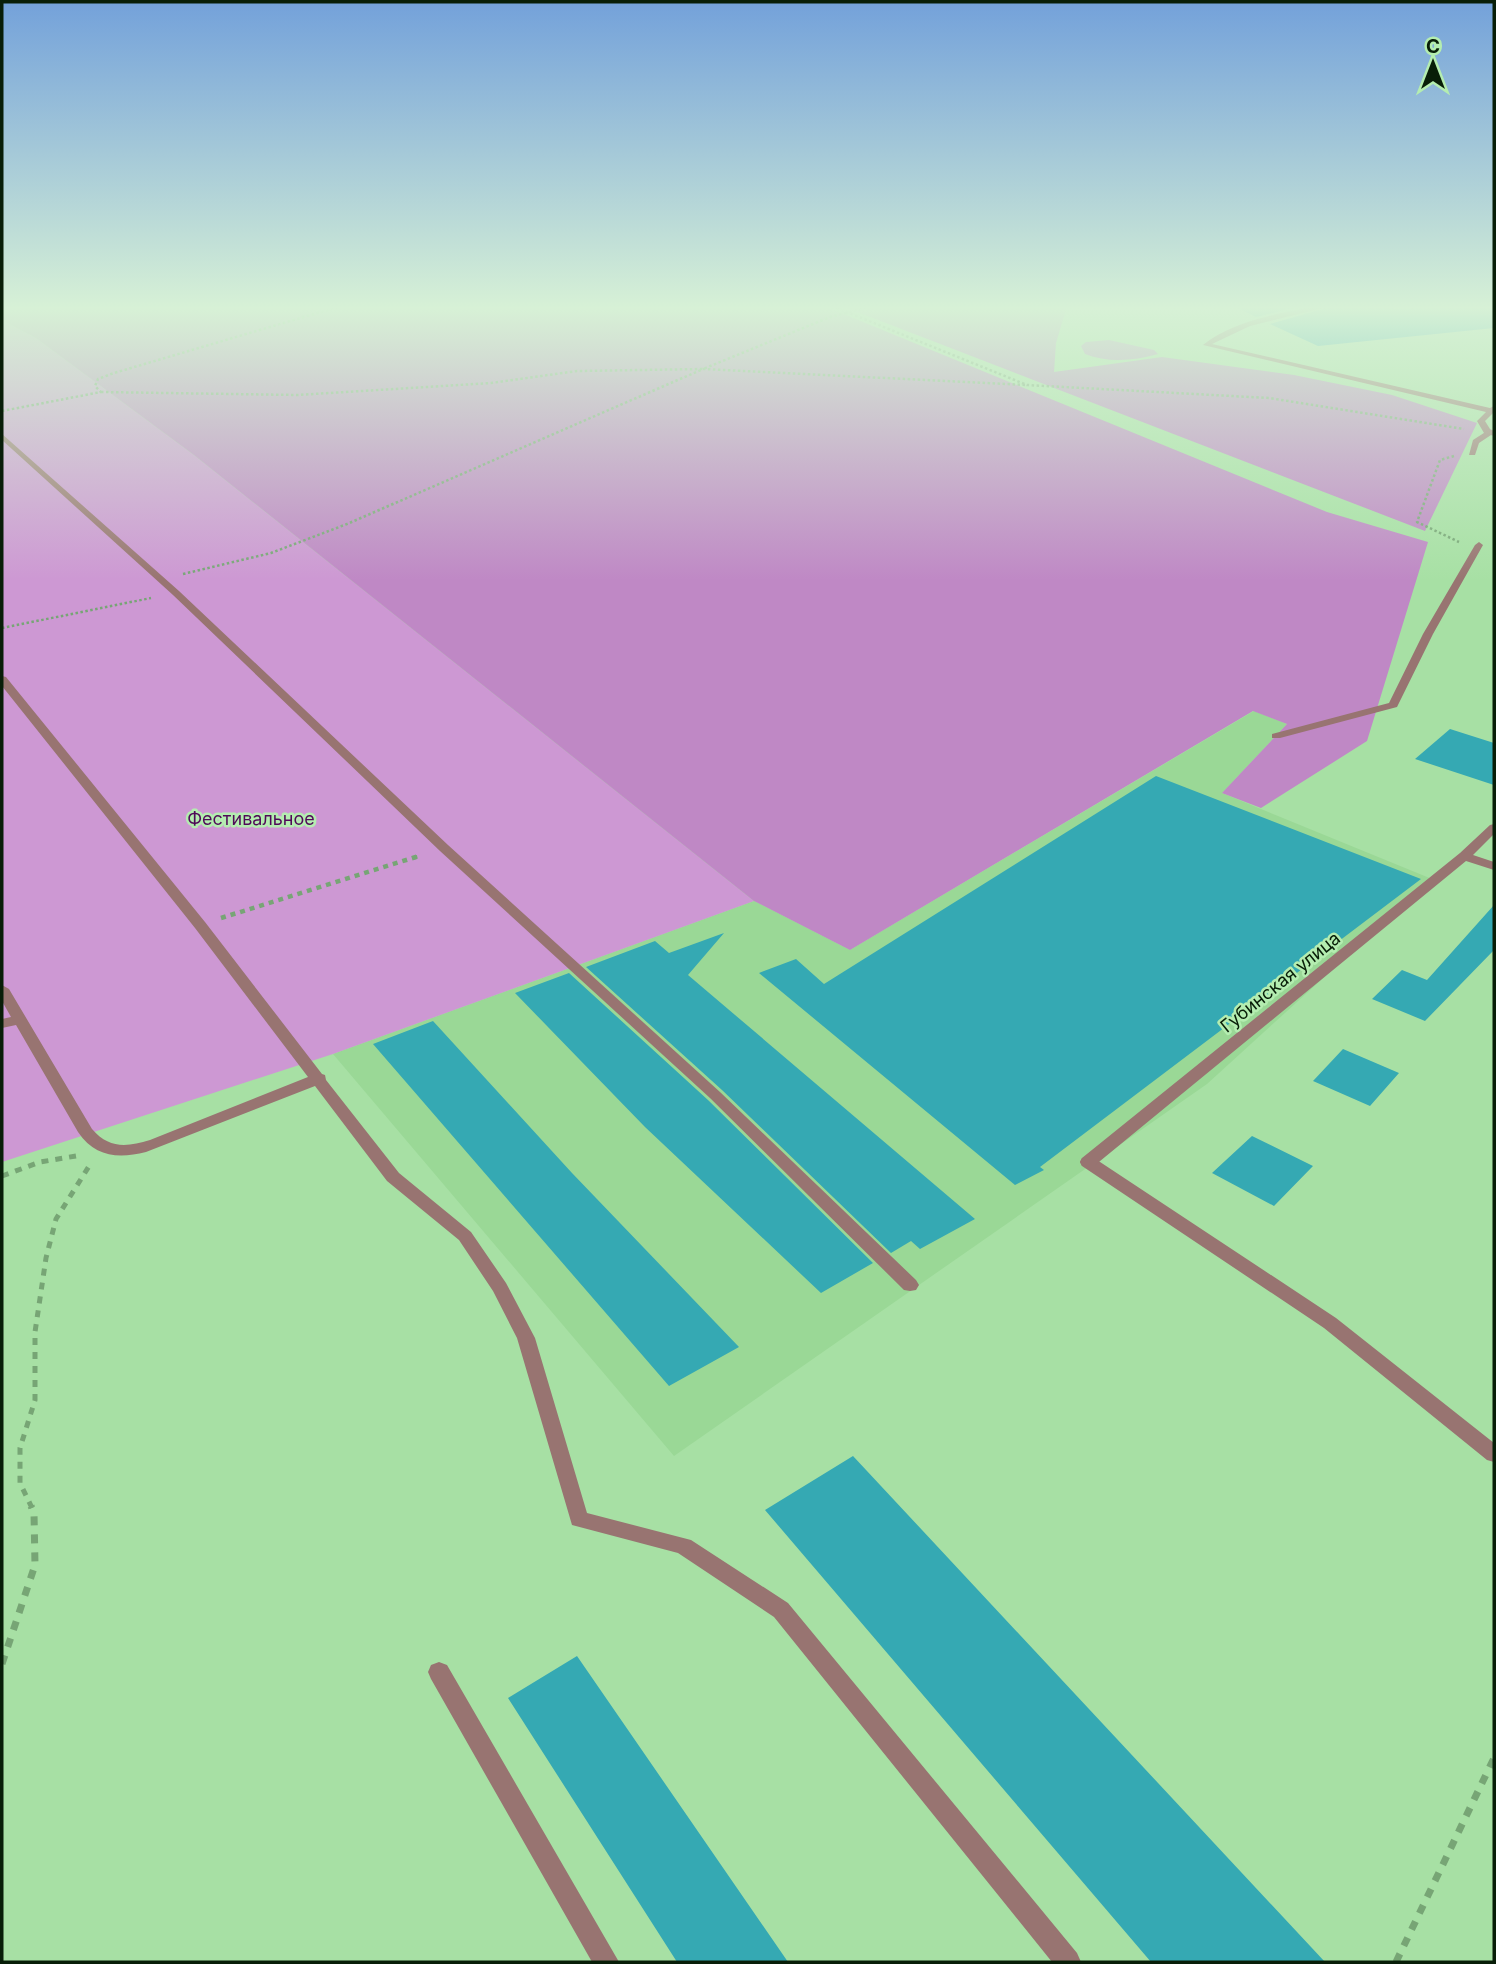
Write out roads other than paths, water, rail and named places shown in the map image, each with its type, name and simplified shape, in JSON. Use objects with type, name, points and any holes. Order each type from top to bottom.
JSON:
[{"type":"street","points":[[1441,398],[1492,409],[1481,421],[1492,434],[1476,442],[1472,453]]},
{"type":"street","points":[[2,436],[158,580],[176,593],[444,848],[715,1096],[910,1284]]},
{"type":"street","points":[[1276,736],[1393,705],[1428,634],[1478,547]]},
{"type":"street","points":[[2,679],[201,925],[393,1177],[465,1236],[500,1287],[526,1338],[579,1519],[684,1546],[780,1610],[1068,1962]]},
{"type":"street","name":"Губинская улица","points":[[1494,828],[1464,856],[1088,1162],[1330,1323],[1494,1454]]},
{"type":"street","points":[[1464,856],[1494,866]]},
{"type":"street","points":[[2,989],[86,1132],[94,1143],[104,1150],[129,1151],[156,1144],[320,1078]]},
{"type":"street","points":[[2,1024],[19,1019]]},
{"type":"street","points":[[439,1672],[606,1962]]},
{"type":"park label","name":"Фестивальное","points":[[251,818]]}]
